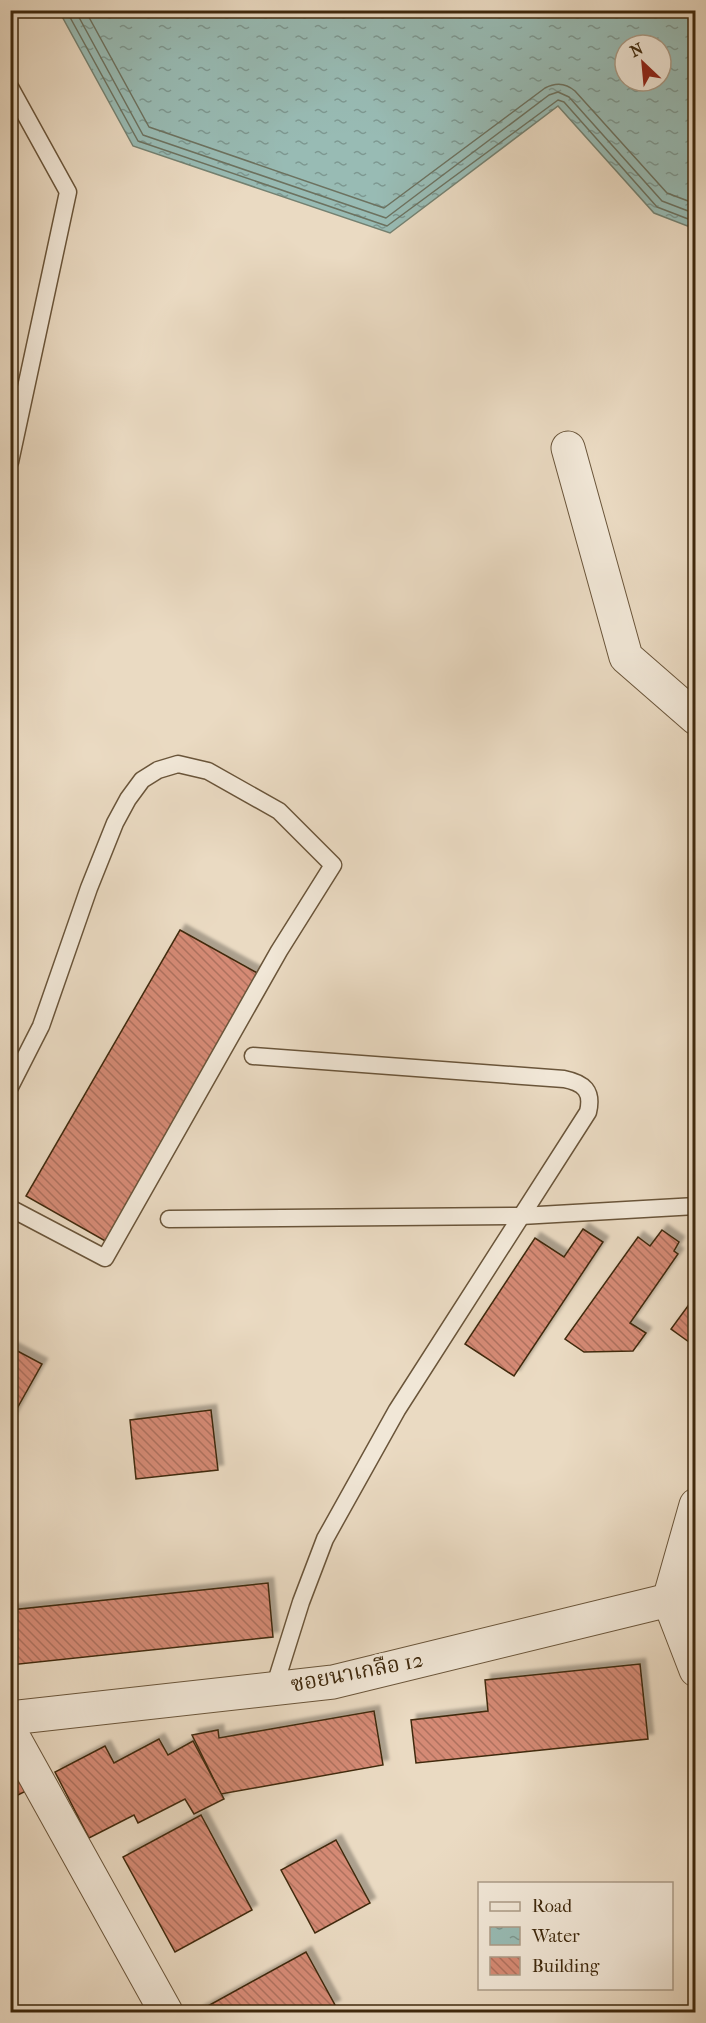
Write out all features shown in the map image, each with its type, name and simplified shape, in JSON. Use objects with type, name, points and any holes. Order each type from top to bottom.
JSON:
[{"type":"street","points":[[568,448],[626,657],[696,718]]},
{"type":"street","points":[[696,1505],[682,1593],[696,1670]]},
{"type":"street","name":"ซอยนาเกลือ 12","points":[[10,1718],[333,1682],[682,1593]]},
{"type":"street","points":[[10,1731],[166,2013]]},
{"type":"lane","points":[[10,87],[68,192],[10,462]]},
{"type":"lane","points":[[10,1087],[41,1026],[89,888],[115,823],[142,780],[158,770],[178,764],[208,771],[279,811],[333,865],[273,961],[105,1257],[10,1208]]},
{"type":"lane","points":[[253,1056],[501,1073],[576,1081],[584,1087],[591,1101],[588,1112],[397,1410],[325,1539],[301,1602],[274,1688]]},
{"type":"lane","points":[[169,1219],[521,1215],[696,1206]]},
{"type":"water","points":[[59,11],[695,11],[695,229],[654,213],[558,106],[390,233],[133,146]]},
{"type":"building","points":[[180,930],[261,975],[107,1242],[26,1196]]},
{"type":"building","points":[[583,1229],[603,1242],[514,1376],[465,1344],[535,1238],[564,1257]]},
{"type":"building","points":[[662,1230],[679,1242],[674,1251],[678,1254],[630,1323],[646,1333],[633,1351],[584,1352],[565,1339],[638,1237],[650,1246]]},
{"type":"building","points":[[696,1295],[696,1336],[694,1335],[689,1342],[671,1329]]},
{"type":"building","points":[[10,1347],[42,1364],[10,1421]]},
{"type":"building","points":[[211,1410],[218,1470],[136,1479],[130,1420]]},
{"type":"building","points":[[268,1583],[273,1637],[10,1665],[10,1610]]},
{"type":"building","points":[[640,1664],[648,1739],[416,1763],[411,1720],[488,1711],[485,1680]]},
{"type":"building","points":[[374,1711],[383,1765],[221,1794],[192,1735],[218,1730],[219,1738]]},
{"type":"building","points":[[159,1739],[168,1755],[193,1741],[224,1799],[194,1814],[185,1799],[138,1823],[134,1815],[89,1838],[55,1772],[105,1746],[114,1763]]},
{"type":"building","points":[[10,1754],[28,1790],[10,1799]]},
{"type":"building","points":[[201,1815],[252,1910],[175,1952],[123,1857]]},
{"type":"building","points":[[336,1840],[370,1903],[315,1933],[281,1870]]},
{"type":"building","points":[[306,1952],[335,2005],[321,2012],[197,2012]]}]
